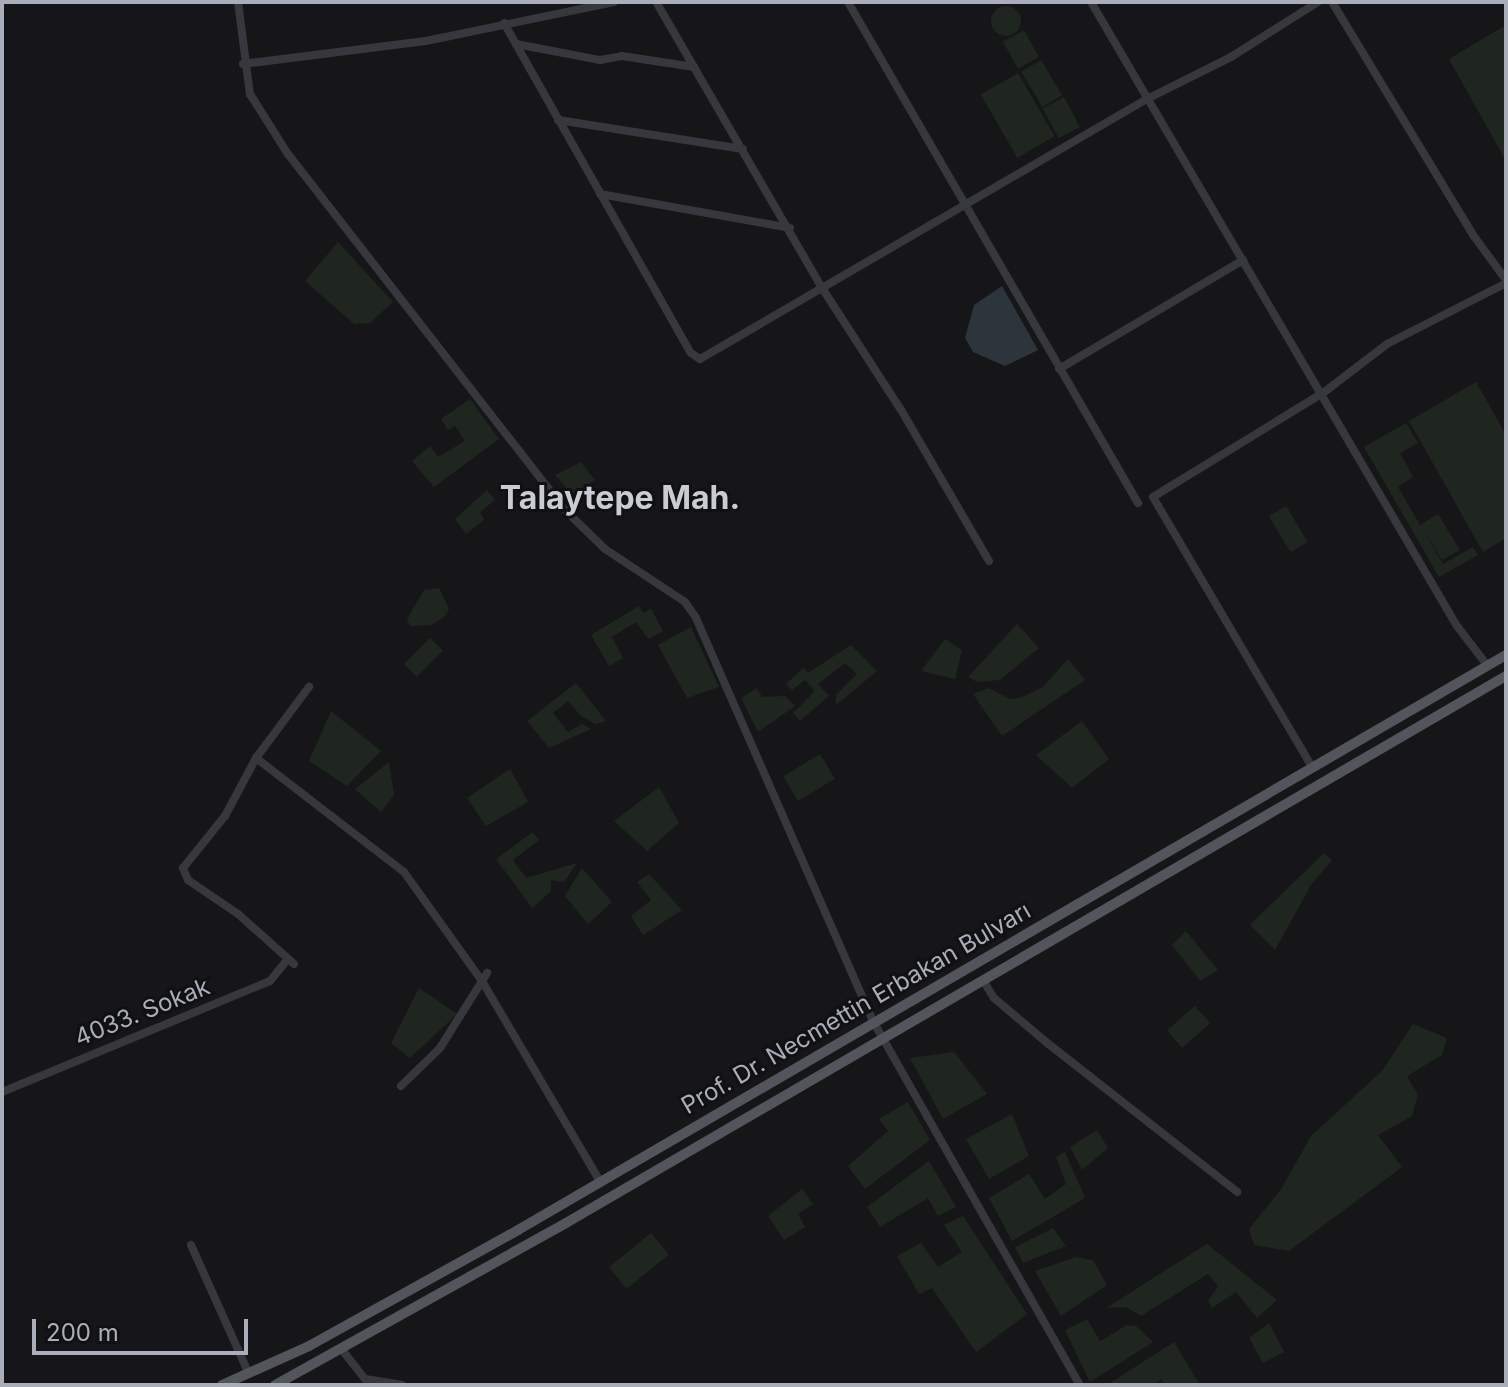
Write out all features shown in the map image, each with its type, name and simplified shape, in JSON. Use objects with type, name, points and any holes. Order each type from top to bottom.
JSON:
[{"type":"main road","name":"Prof. Dr. Necmettin Erbakan Bulvarı","points":[[222,1385],[309,1346],[600,1181],[1506,655]]},
{"type":"main road","name":"Prof. Dr. Necmettin Erbakan Bulvarı","points":[[275,1385],[343,1351],[1506,676]]},
{"type":"street","points":[[238,2],[243,64],[250,94],[288,154],[538,479],[605,549],[685,602],[696,618],[873,1021],[1080,1385]]},
{"type":"street","points":[[243,64],[412,43],[614,2]]},
{"type":"street","points":[[656,2],[790,228],[822,288],[901,410],[989,561]]},
{"type":"street","points":[[848,2],[1138,503]]},
{"type":"street","points":[[1091,2],[1457,626],[1487,665]]},
{"type":"street","points":[[504,23],[695,358],[704,358],[1149,98],[1231,57],[1318,2]]},
{"type":"street","points":[[1312,767],[1153,497],[1323,393],[1387,344],[1506,281],[1473,235],[1332,2]]},
{"type":"street","points":[[516,44],[600,60],[622,56],[694,67]]},
{"type":"street","points":[[558,120],[743,149]]},
{"type":"street","points":[[600,194],[790,228]]},
{"type":"street","points":[[1059,369],[1243,260]]},
{"type":"street","points":[[309,687],[256,758],[404,872],[484,977],[600,1181]]},
{"type":"street","name":"4033. Sokak","points":[[2,1092],[270,981],[291,962],[183,873],[225,816],[256,758]]},
{"type":"street","points":[[401,1086],[440,1048],[484,977]]},
{"type":"street","points":[[983,980],[994,998],[1068,1060],[1237,1192]]},
{"type":"street","points":[[191,1245],[249,1374]]},
{"type":"street","points":[[343,1351],[365,1379],[402,1385]]},
{"type":"shaded area","points":[[1006,6],[1012,7],[1020,15],[1020,27],[1012,35],[1006,36],[1000,35],[992,27],[991,21],[992,15],[1000,7]]},
{"type":"shaded area","points":[[1506,25],[1506,161],[1449,59]]},
{"type":"shaded area","points":[[1024,30],[1039,57],[1018,69],[1003,42]]},
{"type":"shaded area","points":[[1041,60],[1062,95],[1042,107],[1021,72]]},
{"type":"shaded area","points":[[1018,73],[1054,136],[1017,158],[981,94]]},
{"type":"shaded area","points":[[1064,97],[1080,127],[1059,138],[1043,108]]},
{"type":"shaded area","points":[[338,242],[393,302],[370,323],[354,324],[305,281]]},
{"type":"shaded area","points":[[1002,286],[1038,350],[1005,366],[973,352],[965,338],[974,305]]},
{"type":"shaded area","points":[[1476,382],[1506,435],[1506,538],[1483,552],[1409,421]]},
{"type":"shaded area","points":[[470,399],[499,439],[434,487],[412,461],[430,446],[438,457],[465,441],[455,426],[448,430],[441,419]]},
{"type":"shaded area","points":[[1406,423],[1418,443],[1400,453],[1413,477],[1398,487],[1420,525],[1438,514],[1460,550],[1442,560],[1422,527],[1443,564],[1473,547],[1478,555],[1439,577],[1364,447]]},
{"type":"shaded area","points":[[581,462],[595,480],[572,494],[555,475]]},
{"type":"shaded area","points":[[487,490],[495,500],[480,512],[484,520],[466,534],[455,519]]},
{"type":"shaded area","points":[[1286,506],[1308,542],[1290,552],[1269,516]]},
{"type":"shaded area","points":[[439,588],[449,609],[446,615],[432,625],[410,626],[407,619],[424,590]]},
{"type":"shaded area","points":[[639,606],[643,613],[651,609],[663,631],[648,639],[636,622],[612,637],[623,658],[609,666],[591,635]]},
{"type":"shaded area","points":[[1017,624],[1039,648],[1000,680],[977,682],[968,677]]},
{"type":"shaded area","points":[[691,627],[719,687],[687,698],[658,645]]},
{"type":"shaded area","points":[[430,638],[443,651],[417,677],[404,664]]},
{"type":"shaded area","points":[[945,639],[962,650],[955,679],[921,671]]},
{"type":"shaded area","points":[[851,645],[877,671],[836,705],[836,695],[857,674],[845,663],[818,684],[829,696],[800,721],[793,713],[815,691],[805,680],[792,690],[786,684],[803,668],[808,673]]},
{"type":"shaded area","points":[[1068,659],[1085,680],[1002,736],[973,694],[989,688],[1010,699],[1022,697],[1043,687]]},
{"type":"shaded area","points":[[576,683],[606,721],[596,724],[581,716],[568,701],[553,713],[568,732],[582,724],[591,729],[549,748],[527,721]]},
{"type":"shaded area","points":[[757,688],[762,697],[785,696],[795,706],[758,732],[741,698]]},
{"type":"shaded area","points":[[331,711],[381,751],[347,786],[309,761]]},
{"type":"shaded area","points":[[1082,721],[1109,759],[1072,788],[1036,755]]},
{"type":"shaded area","points":[[820,754],[835,779],[798,801],[783,776]]},
{"type":"shaded area","points":[[389,762],[394,795],[381,812],[355,789]]},
{"type":"shaded area","points":[[510,769],[528,802],[486,826],[467,798]]},
{"type":"shaded area","points":[[659,787],[679,823],[647,851],[614,821]]},
{"type":"shaded area","points":[[533,832],[539,840],[513,860],[526,878],[577,863],[564,882],[551,880],[551,891],[532,908],[496,859]]},
{"type":"shaded area","points":[[1324,853],[1332,860],[1311,885],[1275,950],[1250,925]]},
{"type":"shaded area","points":[[582,868],[612,902],[588,924],[565,896]]},
{"type":"shaded area","points":[[649,874],[682,910],[643,935],[631,916],[651,900],[637,882]]},
{"type":"shaded area","points":[[1186,931],[1218,970],[1200,981],[1172,945]]},
{"type":"shaded area","points":[[419,988],[457,1014],[410,1058],[391,1043]]},
{"type":"shaded area","points":[[1195,1006],[1210,1023],[1182,1048],[1167,1030]]},
{"type":"shaded area","points":[[1413,1024],[1447,1038],[1442,1055],[1407,1076],[1418,1095],[1412,1116],[1378,1135],[1402,1167],[1289,1251],[1254,1245],[1249,1229],[1281,1189],[1311,1136],[1382,1071]]},
{"type":"shaded area","points":[[954,1052],[987,1094],[943,1119],[910,1058]]},
{"type":"shaded area","points":[[908,1102],[930,1140],[865,1189],[848,1166],[888,1131],[879,1119]]},
{"type":"shaded area","points":[[1012,1114],[1029,1156],[989,1179],[966,1139]]},
{"type":"shaded area","points":[[1097,1130],[1108,1148],[1082,1170],[1070,1147]]},
{"type":"shaded area","points":[[1065,1152],[1085,1198],[1012,1241],[989,1198],[1029,1174],[1045,1199],[1066,1184],[1056,1157]]},
{"type":"shaded area","points":[[929,1161],[956,1207],[938,1216],[928,1198],[880,1227],[867,1207]]},
{"type":"shaded area","points":[[802,1189],[813,1204],[798,1214],[805,1227],[784,1240],[768,1216]]},
{"type":"shaded area","points":[[963,1216],[1027,1314],[976,1352],[932,1288],[919,1294],[897,1256],[921,1243],[938,1267],[962,1252],[944,1225]]},
{"type":"shaded area","points":[[1053,1228],[1066,1246],[1023,1263],[1015,1247]]},
{"type":"shaded area","points":[[651,1233],[669,1255],[627,1289],[609,1267]]},
{"type":"shaded area","points":[[1207,1244],[1277,1300],[1257,1318],[1236,1292],[1212,1308],[1208,1301],[1218,1286],[1208,1274],[1141,1316],[1126,1307],[1106,1308]]},
{"type":"shaded area","points":[[1076,1257],[1093,1260],[1107,1285],[1061,1316],[1035,1271]]},
{"type":"shaded area","points":[[1087,1319],[1100,1341],[1127,1325],[1136,1326],[1153,1342],[1090,1382],[1065,1330]]},
{"type":"shaded area","points":[[1269,1323],[1284,1352],[1263,1363],[1249,1338]]},
{"type":"shaded area","points":[[1174,1342],[1200,1385],[1165,1385],[1161,1379],[1154,1385],[1107,1385]]},
{"type":"district","name":"Talaytepe Mah.","points":[[620,498]]}]
